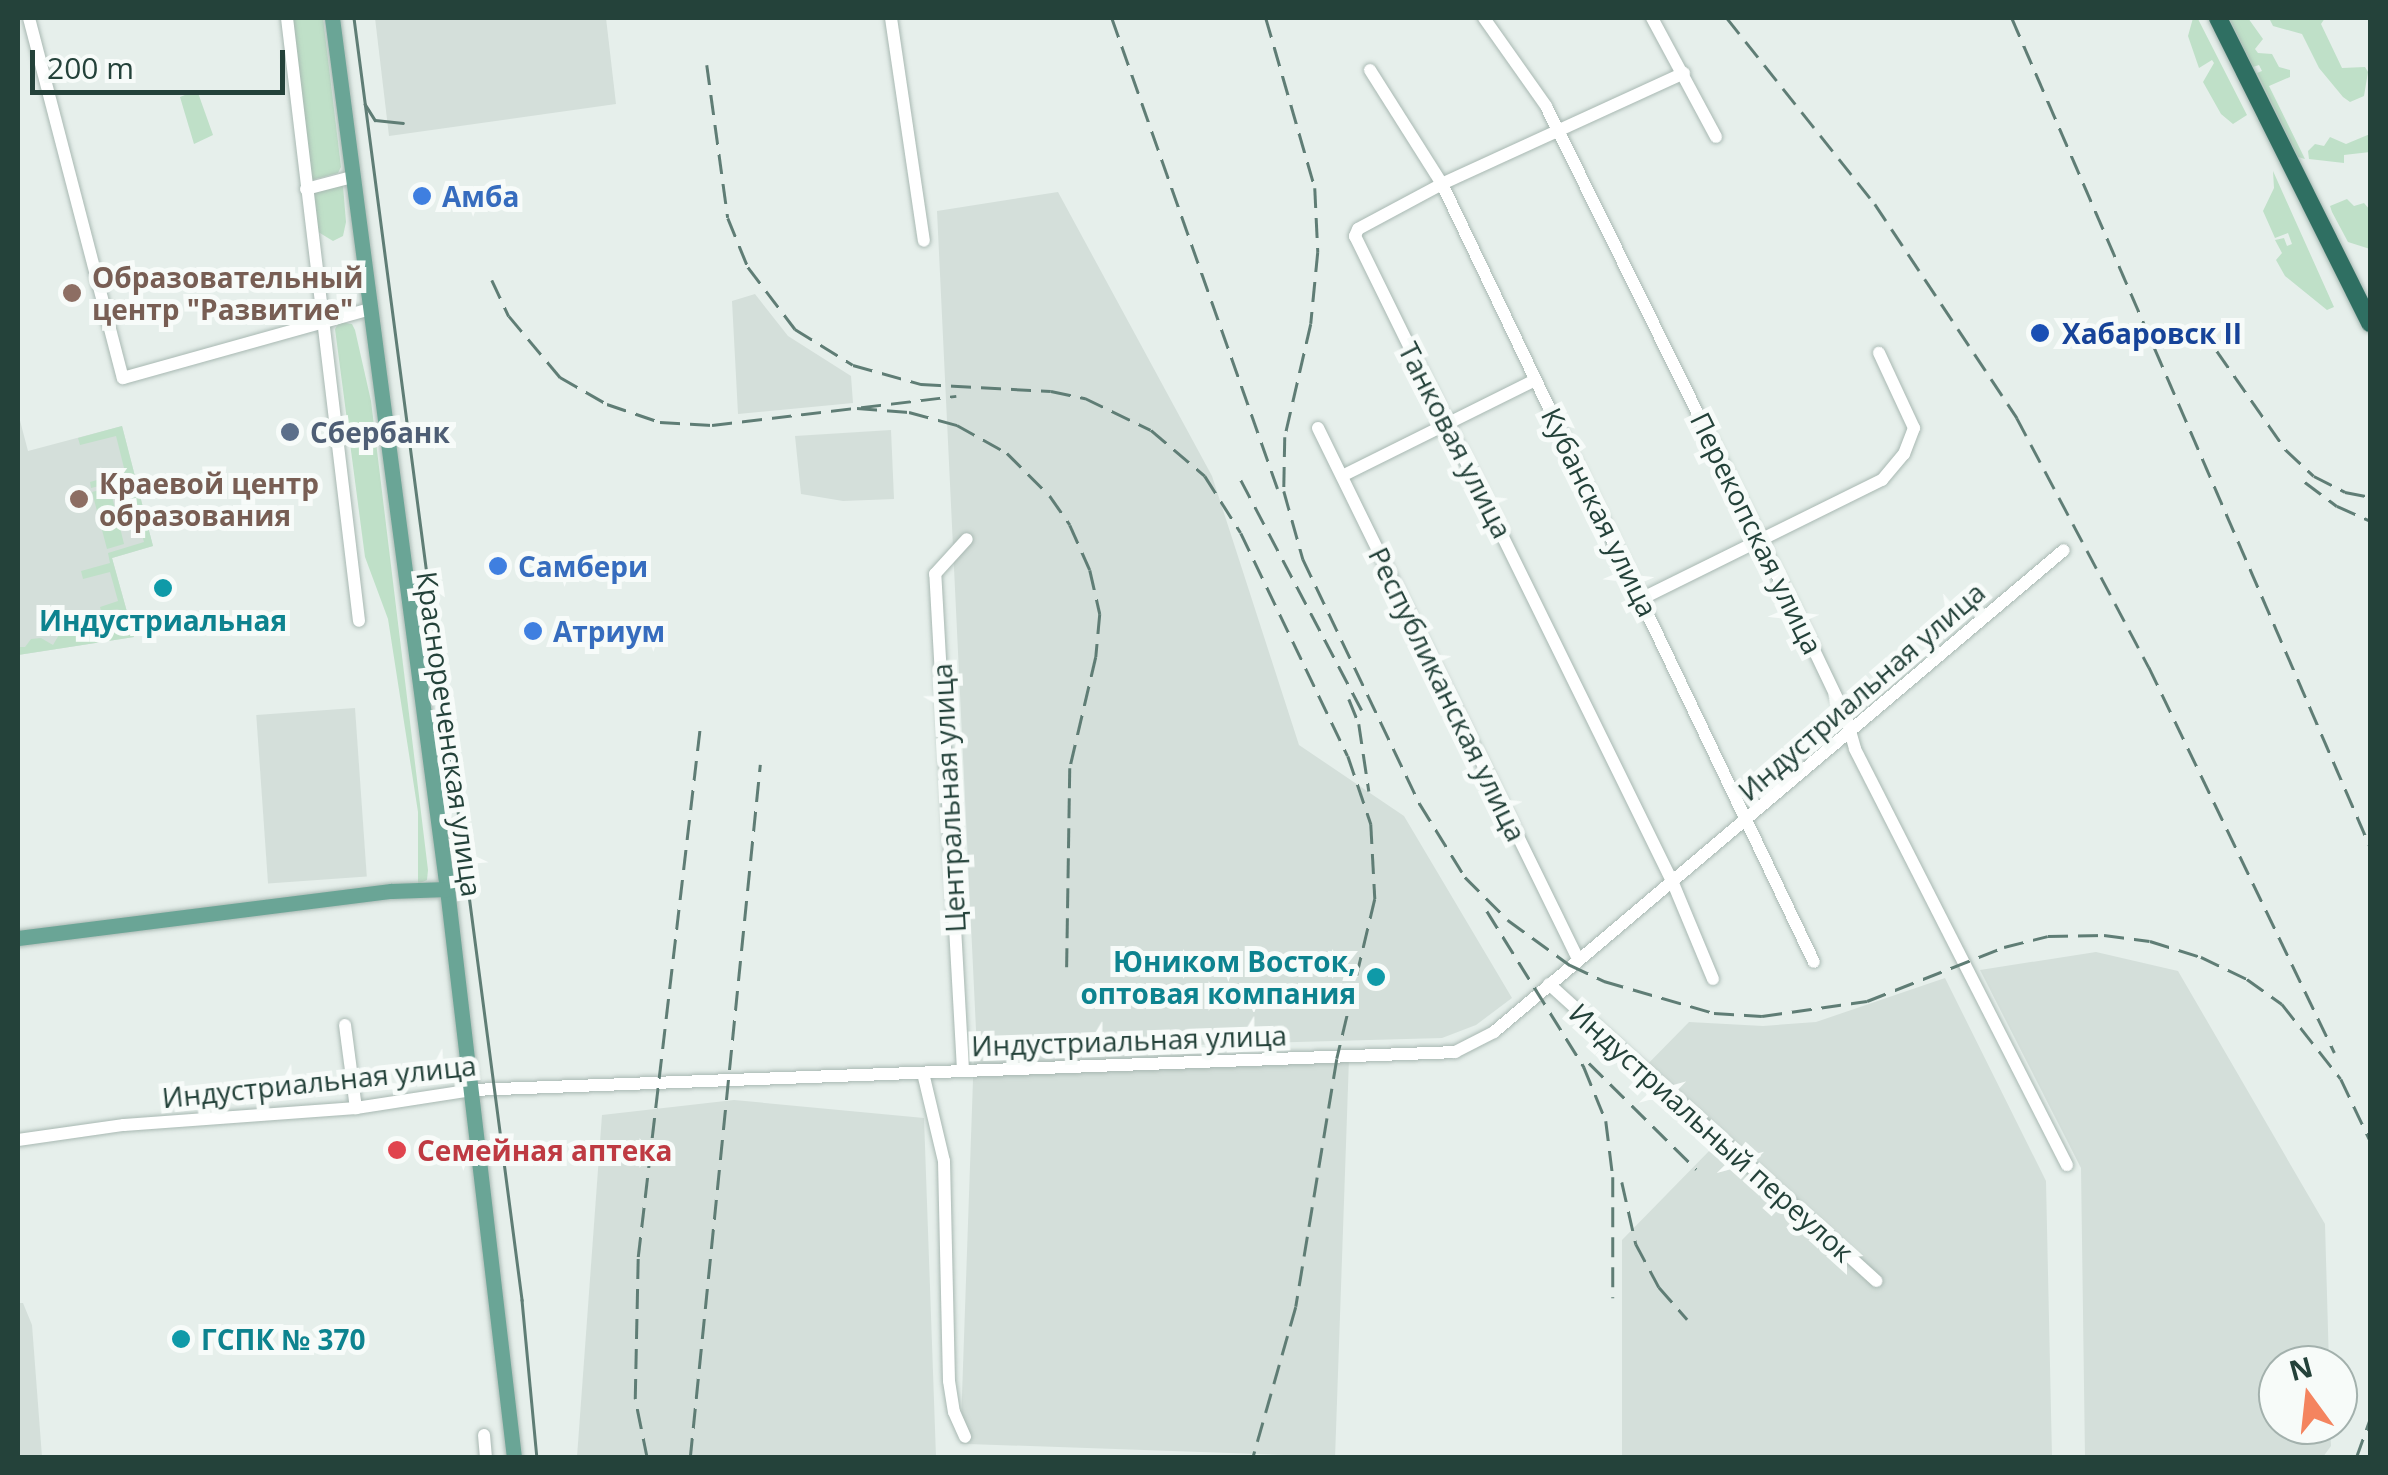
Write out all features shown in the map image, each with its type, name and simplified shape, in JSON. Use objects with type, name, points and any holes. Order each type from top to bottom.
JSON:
[{"type":"highway","points":[[2218,18],[2365,298],[2370,324]]},
{"type":"main road","name":"Краснореченская улица","points":[[332,18],[447,888],[514,1458]]},
{"type":"main road","points":[[18,938],[391,891],[447,888]]},
{"type":"street","points":[[29,18],[123,378],[368,310]]},
{"type":"street","points":[[287,18],[359,620]]},
{"type":"street","points":[[891,18],[924,241]]},
{"type":"street","name":"Перекопская улица","points":[[1484,18],[1557,128],[1762,541],[1850,734],[2067,1165]]},
{"type":"street","points":[[1652,18],[1716,137]]},
{"type":"street","name":"Кубанская улица","points":[[1370,70],[1418,152],[1442,184],[1814,962]]},
{"type":"street","name":"Танковая улица","points":[[1684,73],[1442,184],[1358,229],[1355,236],[1673,883],[1713,979]]},
{"type":"street","points":[[306,189],[352,177]]},
{"type":"street","points":[[1642,598],[1874,487],[1904,454],[1914,435],[1912,421],[1879,354]]},
{"type":"street","points":[[1342,476],[1535,380]]},
{"type":"street","name":"Республиканская улица","points":[[1318,428],[1578,959]]},
{"type":"street","name":"Центральная улица","points":[[963,1070],[936,574],[967,538]]},
{"type":"street","name":"Индустриальная улица","points":[[18,1140],[124,1125],[356,1108],[472,1090],[1430,1055],[1470,1046],[1748,821],[2064,550]]},
{"type":"street","name":"Индустриальный переулок","points":[[1549,984],[1876,1281]]},
{"type":"street","points":[[346,1025],[356,1108]]},
{"type":"street","points":[[923,1073],[944,1161],[949,1381],[954,1412],[965,1437]]},
{"type":"street","points":[[484,1434],[486,1458]]},
{"type":"shaded area","points":[[375,18],[606,18],[616,104],[389,136]]},
{"type":"shaded area","points":[[1058,192],[1212,476],[1299,745],[1404,816],[1512,998],[1476,1025],[1442,1038],[977,1051],[937,211]]},
{"type":"shaded area","points":[[755,294],[788,336],[851,376],[853,403],[738,414],[732,301]]},
{"type":"shaded area","name":"Краевой центр образования","points":[[18,413],[28,451],[122,426],[153,546],[112,558],[134,637],[18,655]]},
{"type":"shaded area","points":[[891,430],[894,499],[843,501],[801,494],[795,436]]},
{"type":"shaded area","points":[[355,708],[367,877],[268,883],[256,715]]},
{"type":"shaded area","points":[[2096,952],[2178,971],[2325,1224],[2328,1345],[2258,1345],[2258,1445],[2331,1445],[2323,1457],[2085,1457],[2081,1168],[1980,970]]},
{"type":"shaded area","points":[[1945,978],[2046,1181],[2052,1457],[1622,1458],[1622,1240],[1711,1149],[1635,1077],[1689,1022],[1763,1026],[1816,1022]]},
{"type":"shaded area","points":[[974,1045],[1349,1058],[1335,1457],[960,1444]]},
{"type":"shaded area","points":[[734,1100],[924,1118],[936,1457],[577,1457],[602,1115]]},
{"type":"shaded area","points":[[18,1303],[23,1303],[32,1325],[42,1457],[18,1457]]},
{"type":"green space","points":[[292,18],[323,18],[341,167],[338,173],[308,181]]},
{"type":"green space","points":[[2193,18],[2198,19],[2247,115],[2233,124],[2221,114],[2203,82],[2214,63],[2212,60],[2199,68],[2188,36]]},
{"type":"green space","points":[[2229,18],[2248,18],[2263,39],[2255,49],[2258,53],[2272,54],[2279,67],[2290,70],[2290,77],[2269,86],[2305,159],[2298,157],[2257,73],[2262,71],[2259,65],[2253,67]]},
{"type":"green space","points":[[2269,18],[2325,18],[2321,24],[2342,68],[2365,67],[2368,72],[2364,96],[2350,102],[2343,97],[2319,68],[2302,34],[2273,26]]},
{"type":"green space","points":[[197,90],[213,135],[194,144],[180,97]]},
{"type":"green space","points":[[2370,134],[2370,152],[2344,155],[2344,163],[2309,159],[2308,151],[2315,144],[2324,146],[2330,137],[2346,144]]},
{"type":"green space","points":[[2273,171],[2334,307],[2327,310],[2285,276],[2276,260],[2282,253],[2275,240],[2284,238],[2287,246],[2292,244],[2288,233],[2275,238],[2263,211],[2274,188]]},
{"type":"green space","points":[[339,183],[343,186],[346,222],[343,236],[333,241],[315,230],[312,188]]},
{"type":"green space","points":[[2347,199],[2354,206],[2364,203],[2370,210],[2370,249],[2348,242],[2332,212],[2330,206]]},
{"type":"green space","points":[[339,322],[352,324],[355,330],[371,401],[428,870],[427,880],[418,884],[418,812],[388,619],[365,557],[335,329]]},
{"type":"green space","points":[[122,426],[153,546],[112,558],[134,637],[18,655],[18,647],[25,647],[31,639],[41,638],[53,645],[60,633],[70,627],[80,630],[86,621],[99,618],[103,633],[124,627],[105,630],[104,623],[122,618],[103,621],[102,615],[120,609],[101,611],[100,607],[118,601],[110,572],[83,579],[81,571],[110,563],[108,553],[144,542],[136,514],[118,519],[124,544],[107,549],[92,492],[110,487],[116,513],[134,507],[127,479],[91,488],[90,482],[125,472],[116,436],[80,445],[78,438]]},
{"type":"tram line","points":[[354,18],[522,1300],[537,1458]]},
{"type":"tram line","points":[[365,104],[375,120],[403,123]]},
{"type":"railway","points":[[1112,18],[1278,489]]},
{"type":"railway","points":[[1266,18],[1315,188],[1318,252],[1311,324],[1285,437],[1284,491],[1303,559],[1420,804],[1465,877],[1508,920],[1570,965],[1604,981],[1714,1013],[1762,1016],[1867,1001],[2004,947],[2048,936],[2104,935],[2150,941],[2201,957],[2247,979],[2282,1004],[2341,1079],[2370,1140]]},
{"type":"railway","points":[[1727,18],[1875,204],[2017,418],[2149,667],[2335,1053]]},
{"type":"railway","points":[[2012,18],[2370,846]]},
{"type":"railway","points":[[707,65],[728,218],[748,267],[795,329],[853,365],[921,384],[1051,391],[1085,398],[1151,430],[1205,476],[1241,533],[1348,756],[1371,824],[1375,899],[1337,1059],[1296,1307],[1253,1458]]},
{"type":"railway","points":[[492,280],[509,316],[560,377],[607,404],[660,422],[712,425],[956,396]]},
{"type":"railway","points":[[2217,351],[2286,450],[2314,476],[2345,492],[2370,497]]},
{"type":"railway","points":[[857,408],[909,412],[957,425],[1007,453],[1050,496],[1070,525],[1090,570],[1100,614],[1096,657],[1070,768],[1067,967]]},
{"type":"railway","points":[[1241,480],[1362,710]]},
{"type":"railway","points":[[2305,482],[2337,506],[2370,521]]},
{"type":"railway","points":[[1349,699],[1359,724],[1369,791]]},
{"type":"railway","points":[[647,1458],[635,1399],[638,1257],[700,728]]},
{"type":"railway","points":[[690,1458],[760,765]]},
{"type":"railway","points":[[1487,911],[1584,1067],[1606,1121],[1613,1177],[1613,1298]]},
{"type":"railway","points":[[1589,1063],[1696,1169]]},
{"type":"railway","points":[[1622,1182],[1636,1244],[1659,1287],[1687,1319]]},
{"type":"railway","points":[[2356,1458],[2370,1419]]},
{"type":"place","name":"Амба","points":[[422,196]]},
{"type":"place","name":"Образовательный центр \"Развитие\"","points":[[72,293]]},
{"type":"place","name":"Хабаровск II","points":[[2040,333]]},
{"type":"place","name":"Сбербанк","points":[[290,432]]},
{"type":"place","name":"Краевой центр образования","points":[[79,499]]},
{"type":"place","name":"Самбери","points":[[498,566]]},
{"type":"place","name":"Индустриальная","points":[[163,588]]},
{"type":"place","name":"Атриум","points":[[533,631]]},
{"type":"place","name":"Юником Восток, оптовая компания","points":[[1376,977]]},
{"type":"place","name":"Семейная аптека","points":[[397,1150]]},
{"type":"place","name":"ГСПК № 370","points":[[181,1339]]}]
